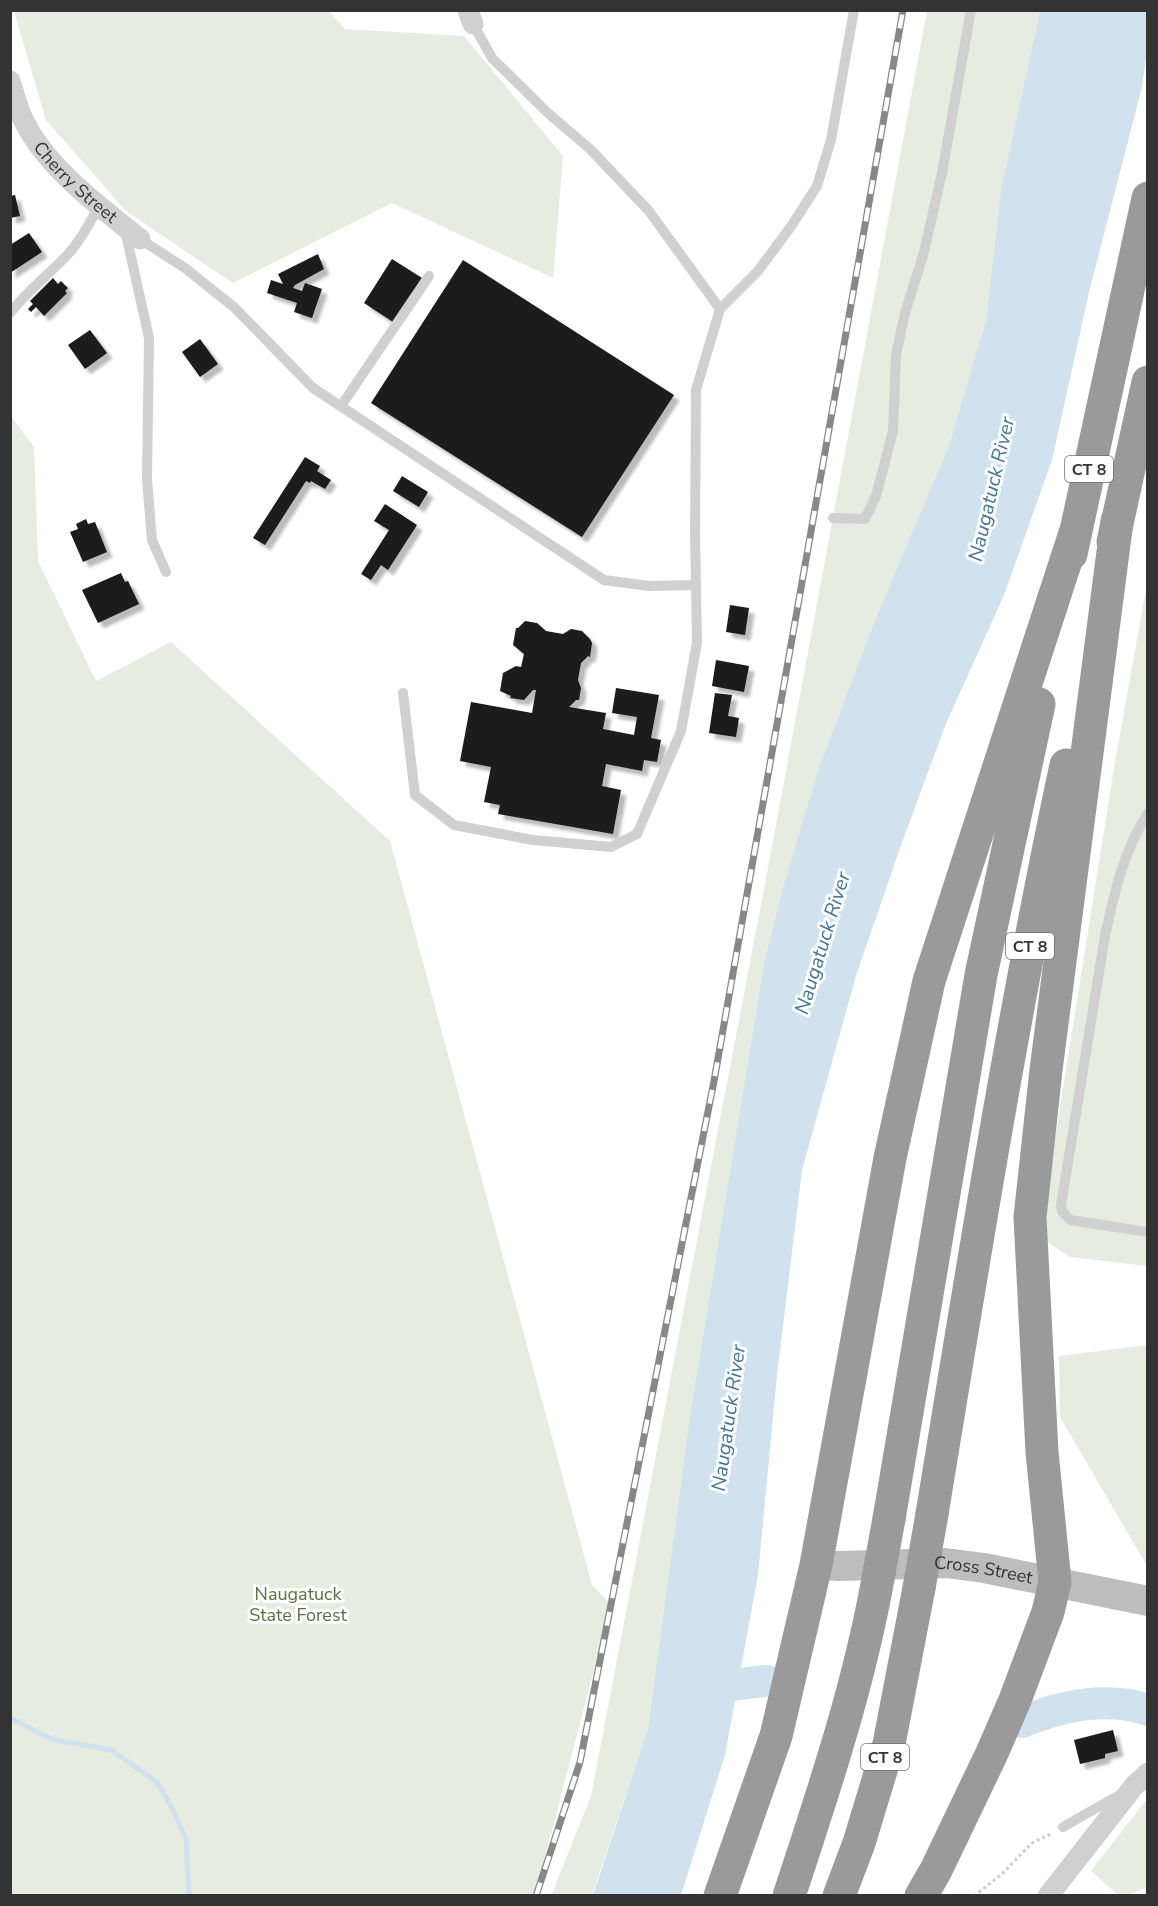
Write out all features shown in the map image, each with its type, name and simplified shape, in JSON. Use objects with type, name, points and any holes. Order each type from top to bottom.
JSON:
[{"type":"highway","name":"CT 8","points":[[789,1896],[827,1783],[871,1618],[981,975],[1148,198]]},
{"type":"highway","name":"CT 8","points":[[839,1896],[859,1843],[889,1743],[932,1514],[985,1191],[1044,869],[1148,382]]},
{"type":"highway","points":[[921,1896],[1011,1711],[1048,1612],[1055,1582],[1042,1452],[1030,1217],[1046,1071],[1117,521]]},
{"type":"highway","points":[[720,1896],[776,1736],[816,1565],[890,1158],[929,981],[1075,533]]},
{"type":"street","name":"Cherry Street","points":[[10,81],[22,116],[39,145],[56,165],[99,206],[132,233]]},
{"type":"street","name":"Cross Street","points":[[816,1565],[946,1563],[984,1568],[1148,1601]]},
{"type":"street","points":[[1048,1896],[1141,1780]]},
{"type":"lane","points":[[403,693],[415,795],[454,825],[533,840],[611,847],[637,834],[681,731],[697,643],[696,390],[720,309],[758,271],[817,186],[831,140],[854,10]]},
{"type":"lane","points":[[833,518],[865,519],[876,496],[893,431],[896,355],[942,173],[971,10]]},
{"type":"lane","points":[[470,17],[492,58],[549,114],[591,149],[649,211],[720,309]]},
{"type":"lane","points":[[10,313],[22,297],[69,253],[84,233],[99,206]]},
{"type":"lane","points":[[132,233],[184,268],[235,308],[313,388],[604,580],[649,586],[696,585]]},
{"type":"lane","points":[[132,233],[148,338],[147,479],[152,540],[166,572]]},
{"type":"lane","points":[[341,406],[429,276]]},
{"type":"lane","points":[[1148,813],[1137,830],[1122,870],[1105,936],[1061,1205],[1070,1220],[1148,1232]]},
{"type":"lane","points":[[1064,1827],[1141,1780]]},
{"type":"path","points":[[974,1896],[1002,1874],[1032,1843],[1064,1827]]},
{"type":"green space","points":[[14,11],[329,11],[345,29],[464,36],[563,156],[553,278],[392,203],[233,283],[126,211],[46,120]]},
{"type":"green space","points":[[927,11],[1040,11],[1001,189],[986,320],[949,445],[873,625],[819,767],[764,964],[691,1408],[648,1728],[592,1895],[551,1896],[591,1796],[765,884]]},
{"type":"green space","name":"Naugatuck State Forest","points":[[10,415],[34,447],[38,561],[96,681],[171,642],[390,841],[592,1585],[611,1604],[535,1895],[11,1895]]},
{"type":"green space","points":[[1147,584],[1147,1266],[1070,1257],[1047,1242],[1047,1189],[1115,762]]},
{"type":"green space","points":[[1148,1345],[1147,1566],[1060,1417],[1059,1356]]},
{"type":"green space","points":[[1147,1799],[1147,1887],[1128,1895],[1118,1895],[1091,1871]]},
{"type":"water","name":"Naugatuck River","points":[[1040,11],[1147,11],[1147,51],[1142,87],[1089,292],[1052,460],[1004,595],[945,726],[900,848],[856,976],[802,1170],[777,1375],[758,1575],[725,1755],[681,1895],[593,1895],[648,1728],[691,1408],[764,964],[784,885],[819,767],[873,625],[949,445],[986,320],[1001,189]]},
{"type":"building","points":[[15,195],[20,216],[10,218],[10,196]]},
{"type":"building","points":[[29,233],[42,252],[10,273],[10,245]]},
{"type":"building","points":[[318,254],[324,269],[293,288],[302,291],[305,283],[322,289],[312,318],[294,312],[297,303],[267,293],[271,280],[283,284],[278,274]]},
{"type":"building","points":[[392,259],[422,278],[393,322],[364,303]]},
{"type":"building","points":[[463,260],[674,395],[582,537],[371,403]]},
{"type":"building","points":[[53,278],[58,284],[61,281],[68,288],[65,291],[67,293],[44,316],[36,307],[31,312],[28,309],[33,304],[30,301]]},
{"type":"building","points":[[90,330],[107,353],[85,369],[68,345]]},
{"type":"building","points":[[200,339],[218,364],[200,377],[182,352]]},
{"type":"building","points":[[305,457],[320,466],[317,471],[331,480],[325,489],[311,481],[310,483],[306,481],[265,545],[253,538]]},
{"type":"building","points":[[402,476],[428,492],[419,507],[393,491]]},
{"type":"building","points":[[385,504],[417,525],[388,570],[381,565],[371,580],[361,574],[389,530],[374,521]]},
{"type":"building","points":[[86,519],[88,524],[95,522],[107,552],[83,562],[70,532],[78,529],[76,524]]},
{"type":"building","points":[[121,573],[125,582],[128,581],[139,604],[98,623],[82,590]]},
{"type":"building","points":[[730,605],[749,608],[745,635],[726,632]]},
{"type":"building","points":[[525,621],[537,623],[546,631],[563,634],[571,629],[582,631],[590,639],[592,643],[590,657],[588,656],[581,663],[578,680],[581,688],[579,700],[569,707],[606,713],[603,729],[634,735],[637,717],[612,713],[616,688],[659,695],[651,738],[661,740],[657,762],[644,760],[642,771],[606,764],[602,786],[621,790],[613,834],[498,814],[500,805],[484,802],[491,767],[460,761],[471,702],[532,713],[536,690],[533,690],[524,700],[510,698],[511,696],[500,691],[503,673],[516,666],[521,667],[524,654],[513,645],[516,628]]},
{"type":"building","points":[[716,660],[749,666],[744,692],[712,686]]},
{"type":"building","points":[[715,693],[732,695],[728,716],[739,718],[736,737],[709,733]]},
{"type":"building","points":[[1113,1730],[1118,1751],[1105,1754],[1105,1758],[1080,1764],[1074,1740]]},
{"type":"waterway","points":[[696,1689],[766,1681]]},
{"type":"waterway","points":[[1022,1722],[1068,1707],[1100,1703],[1148,1710]]},
{"type":"waterway","points":[[10,1718],[51,1739],[111,1750],[157,1782],[186,1839],[189,1896]]},
{"type":"railway","points":[[536,1896],[580,1762],[714,1081],[903,10]]}]
